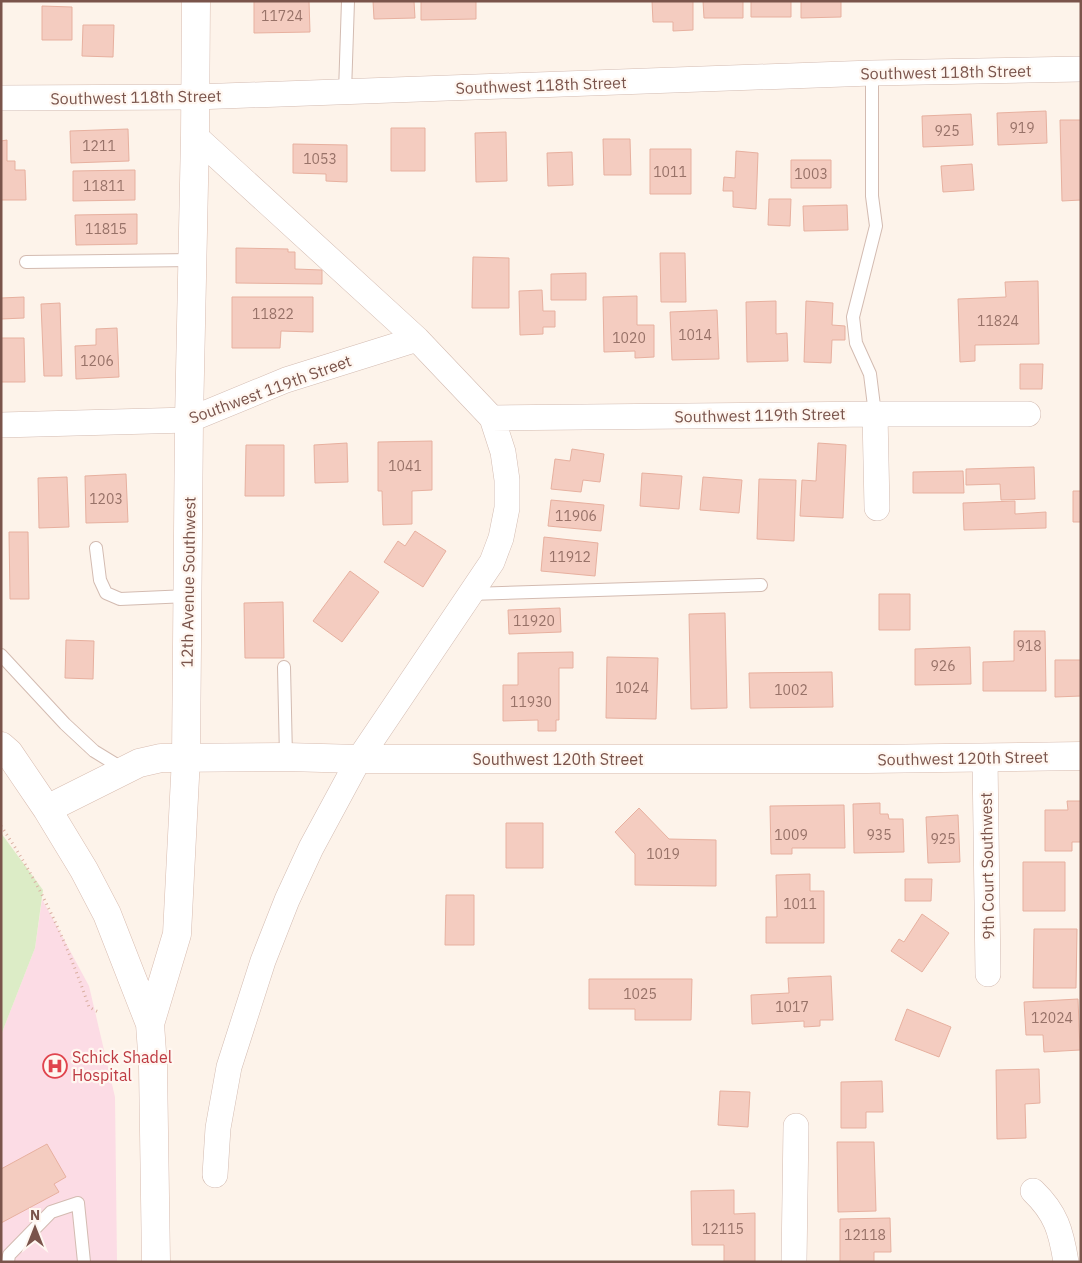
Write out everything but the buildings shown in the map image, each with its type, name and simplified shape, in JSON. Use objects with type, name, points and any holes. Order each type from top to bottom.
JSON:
[{"type":"street","name":"12th Avenue Southwest","points":[[150,1024],[177,934],[186,758],[196,1]]},
{"type":"street","name":"Southwest 118th Street","points":[[1,98],[195,97],[872,73],[1081,69]]},
{"type":"street","points":[[195,136],[417,339],[492,418],[502,452],[507,480],[507,508],[501,538],[492,562],[358,759],[295,882],[263,961],[229,1067],[218,1128],[215,1175]]},
{"type":"street","name":"Southwest 119th Street","points":[[1,425],[189,420],[286,380],[417,339]]},
{"type":"street","points":[[875,414],[877,508]]},
{"type":"street","name":"Southwest 119th Street","points":[[492,418],[1028,414]]},
{"type":"street","points":[[1,746],[9,753],[47,809],[84,870],[107,914],[150,1024],[154,1086],[156,1262]]},
{"type":"street","name":"Southwest 120th Street","points":[[47,809],[139,763],[161,758],[868,759],[1081,756]]},
{"type":"street","name":"9th Court Southwest","points":[[985,758],[988,974]]},
{"type":"street","points":[[794,1262],[796,1126]]},
{"type":"street","points":[[1033,1191],[1046,1204],[1056,1222],[1063,1243],[1066,1262]]},
{"type":"lane","points":[[346,92],[348,1]]},
{"type":"lane","points":[[872,73],[872,196],[876,226],[853,317],[856,343],[870,374],[875,414]]},
{"type":"lane","points":[[26,262],[193,260]]},
{"type":"lane","points":[[96,548],[100,580],[106,593],[120,598],[188,596]]},
{"type":"lane","points":[[470,594],[761,585]]},
{"type":"lane","points":[[1,655],[79,738],[94,751],[125,770]]},
{"type":"lane","points":[[284,667],[286,757]]},
{"type":"lane","points":[[8,1262],[9,1255],[51,1212],[78,1203],[84,1262]]},
{"type":"path","points":[[1,826],[27,866],[51,911],[75,966],[89,1007],[100,1013]]},
{"type":"shaded area","name":"Schick Shadel Hospital","points":[[42,899],[89,986],[115,1097],[117,1262],[1,1262],[1,1035],[35,948]]},
{"type":"green space","points":[[1,833],[43,890],[35,948],[1,1035]]},
{"type":"place","name":"Schick Shadel Hospital","points":[[55,1066]]}]
